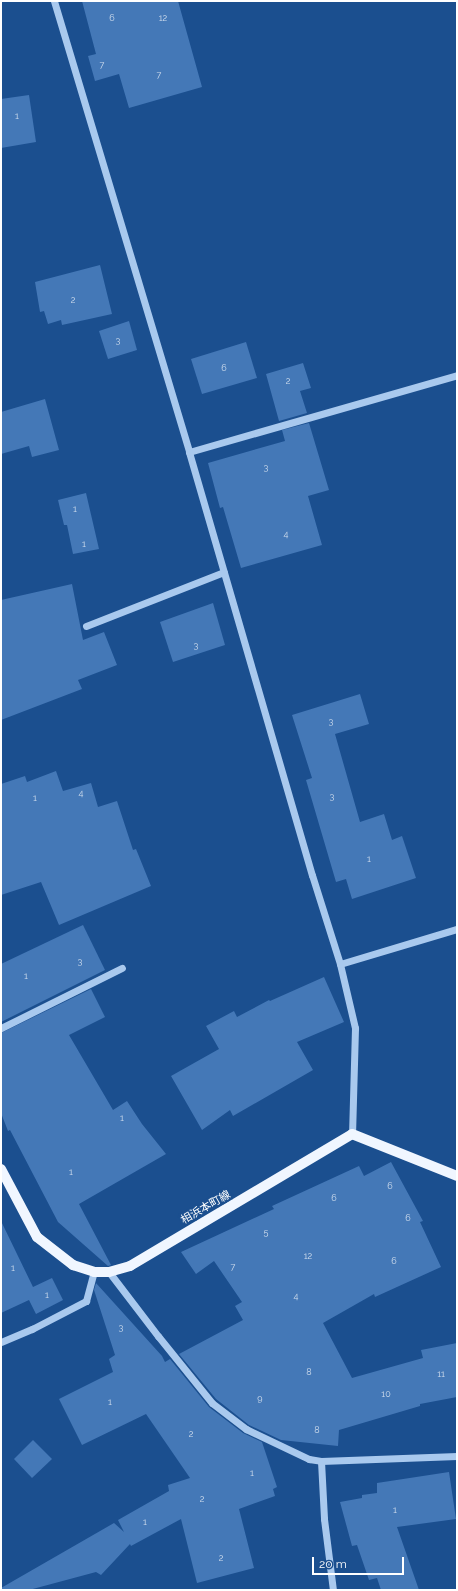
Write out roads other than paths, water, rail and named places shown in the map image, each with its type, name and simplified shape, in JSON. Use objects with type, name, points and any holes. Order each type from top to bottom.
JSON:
[{"type":"main road","points":[[352,1134],[457,1176]]},
{"type":"main road","name":"相浜本町線","points":[[1,1169],[37,1236],[73,1264],[94,1272],[109,1272],[130,1266],[352,1134]]},
{"type":"street","points":[[54,1],[189,452],[312,875],[340,964],[355,1028],[352,1134]]},
{"type":"street","points":[[189,452],[457,375]]},
{"type":"street","points":[[86,626],[224,572]]},
{"type":"street","points":[[340,964],[457,929]]},
{"type":"street","points":[[1,1028],[122,968]]},
{"type":"street","points":[[1,1342],[32,1329],[86,1301],[94,1272]]},
{"type":"street","points":[[109,1272],[212,1403],[246,1429],[296,1454],[309,1459],[322,1461],[457,1456]]},
{"type":"street","points":[[322,1461],[324,1519],[333,1590]]}]
